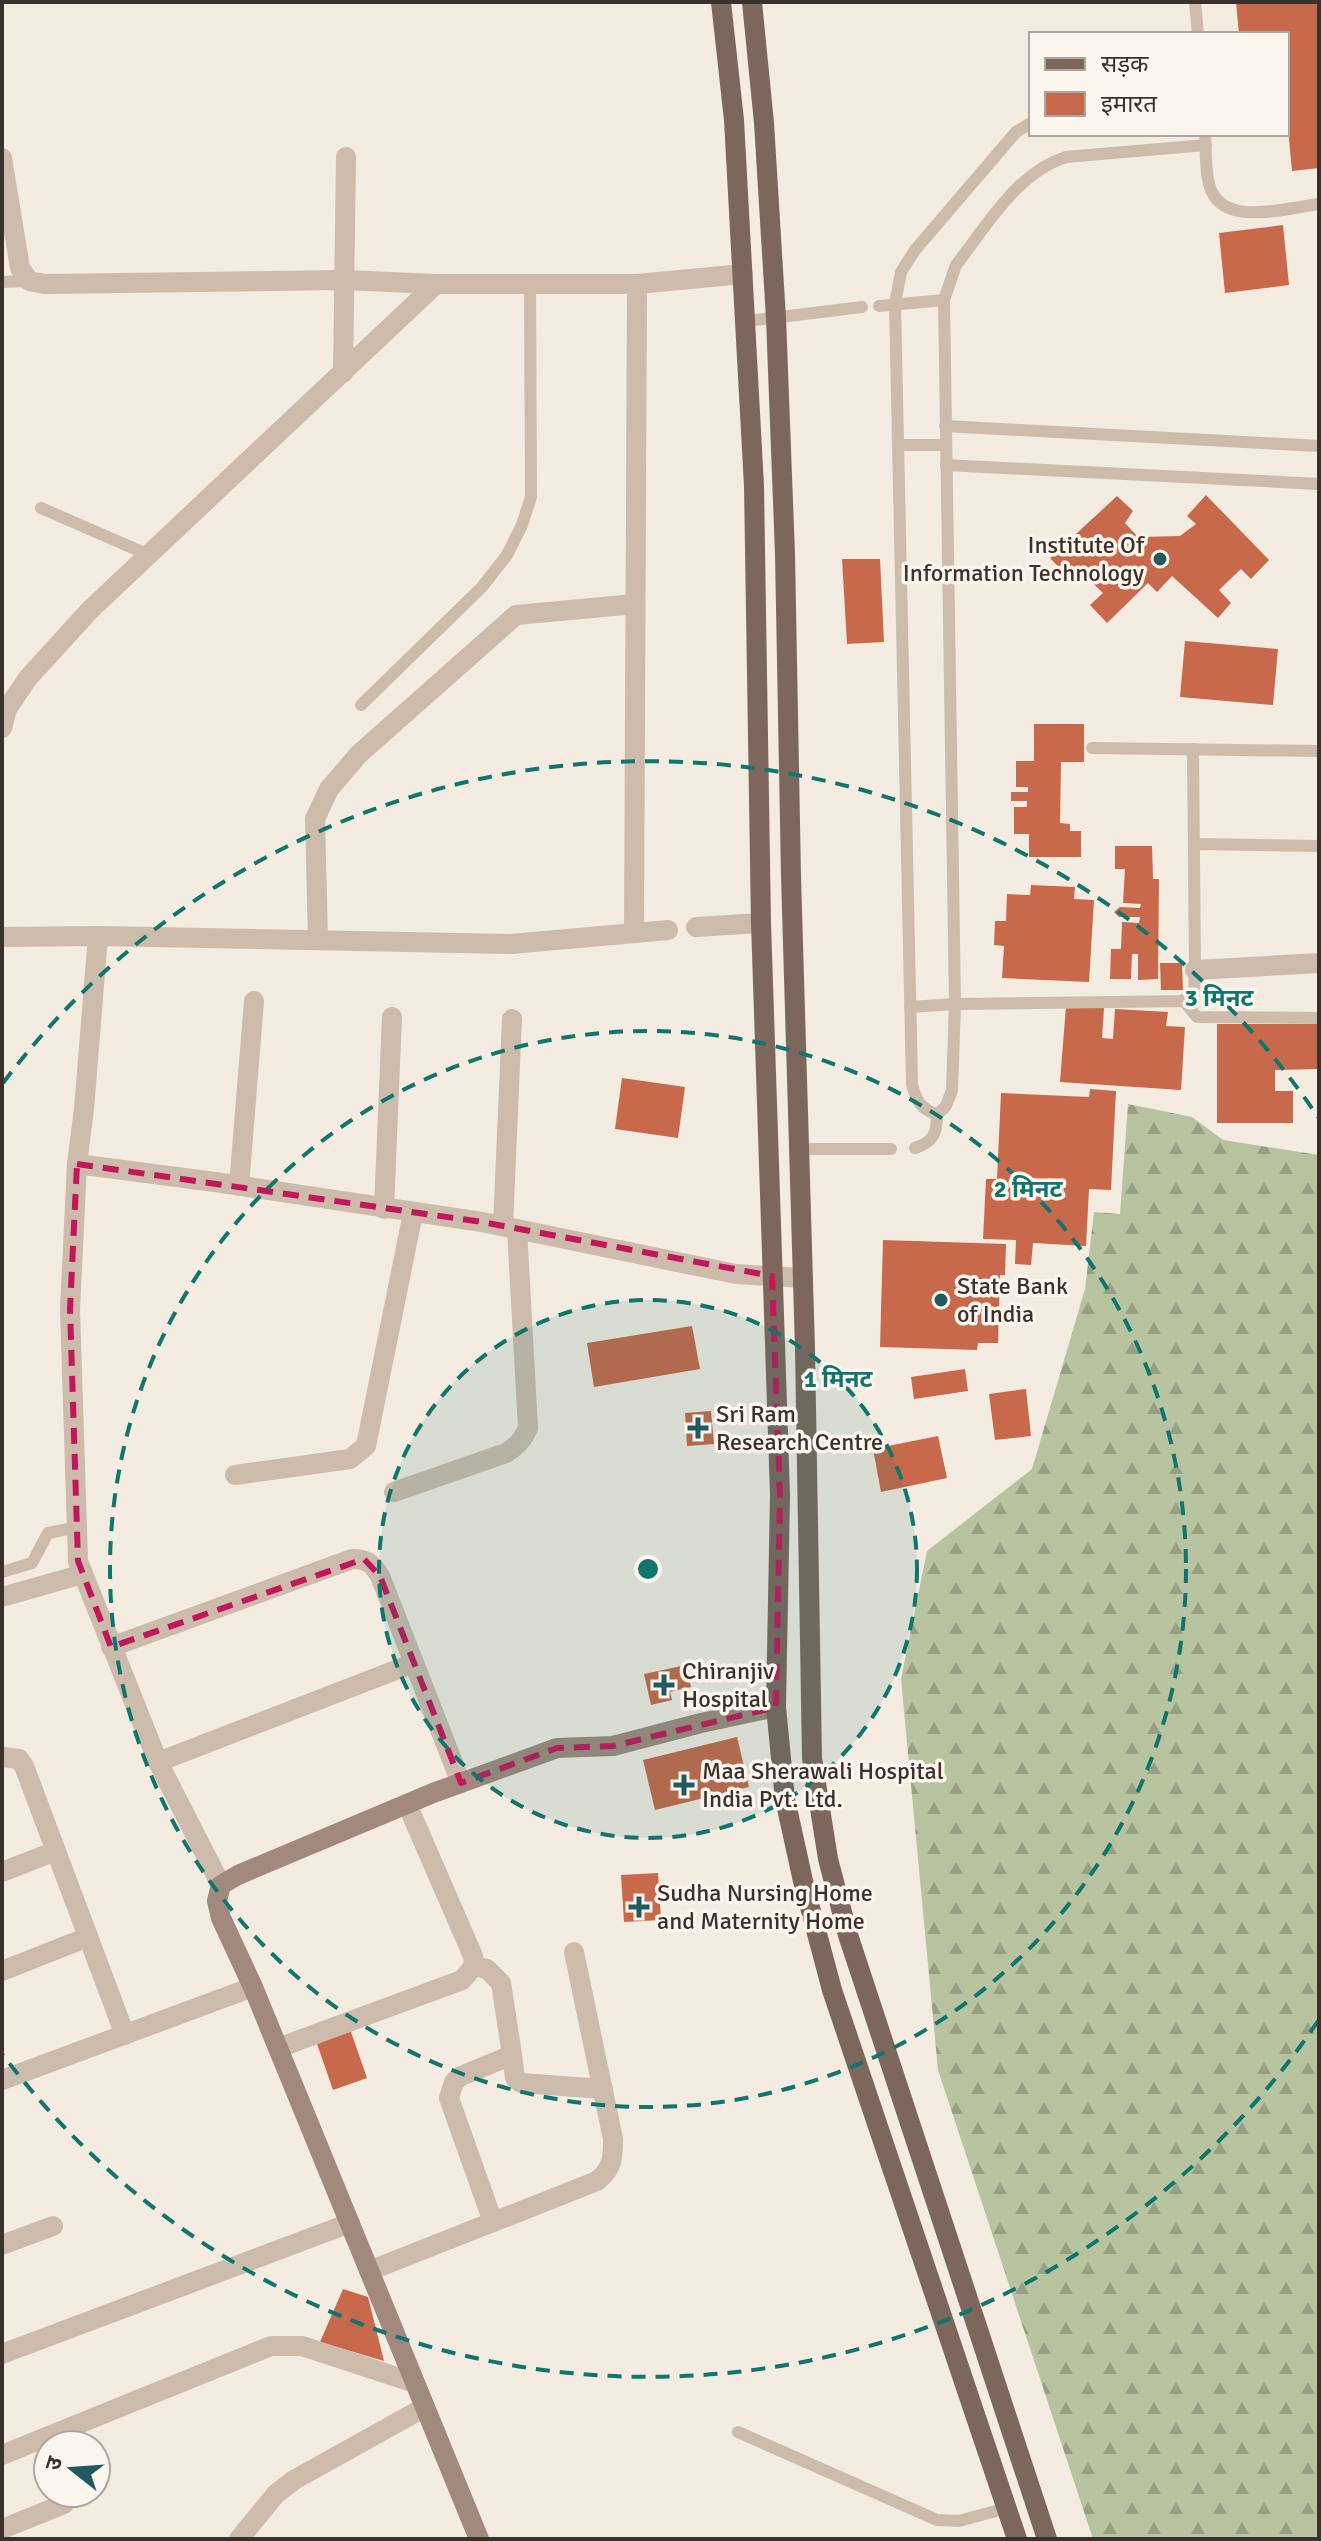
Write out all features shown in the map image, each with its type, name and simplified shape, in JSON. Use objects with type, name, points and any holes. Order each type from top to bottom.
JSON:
[{"type":"main road","points":[[721,2],[734,120],[754,486],[761,923],[780,1495],[776,1707],[785,1799],[832,1990],[1017,2539]]},
{"type":"main road","points":[[752,2],[764,123],[776,318],[785,554],[812,1758],[828,1859],[848,1935],[1047,2539]]},
{"type":"street","points":[[343,373],[346,157]]},
{"type":"street","points":[[2,158],[20,268],[29,281],[45,284],[344,280],[436,284],[637,284],[743,274]]},
{"type":"street","points":[[2,728],[7,709],[28,678],[90,610],[436,284]]},
{"type":"street","points":[[634,933],[637,284]]},
{"type":"street","points":[[318,940],[315,819],[329,789],[359,754],[516,615],[635,604]]},
{"type":"street","points":[[696,927],[761,923]]},
{"type":"street","points":[[2,937],[511,944],[668,930]]},
{"type":"street","points":[[98,936],[77,1164],[70,1309],[78,1561],[158,1762],[221,1885],[217,1901],[221,1918],[253,1987],[479,2539]]},
{"type":"street","points":[[1195,970],[1319,963]]},
{"type":"street","points":[[239,1186],[254,1001]]},
{"type":"street","points":[[384,1209],[392,1017]]},
{"type":"street","points":[[394,1492],[506,1453],[517,1447],[528,1428],[510,1228],[512,1019]]},
{"type":"street","points":[[77,1164],[510,1228],[736,1274],[803,1278]]},
{"type":"street","points":[[235,1475],[350,1459],[366,1446],[413,1213]]},
{"type":"street","points":[[111,1647],[352,1559],[364,1559],[380,1576],[461,1783]]},
{"type":"street","points":[[2,1597],[83,1574]]},
{"type":"street","points":[[158,1762],[414,1663]]},
{"type":"street","points":[[221,1885],[407,1804],[557,1748],[613,1746],[776,1707]]},
{"type":"street","points":[[2,1757],[19,1759],[24,1766],[125,2035]]},
{"type":"street","points":[[278,2048],[462,1980],[474,1966],[473,1956],[407,1804]]},
{"type":"street","points":[[2,1872],[56,1851]]},
{"type":"street","points":[[2,1971],[88,1937]]},
{"type":"street","points":[[369,2271],[597,2181],[609,2171],[613,2139],[574,1952]]},
{"type":"street","points":[[474,1966],[487,1969],[501,1983],[515,2078],[521,2083],[603,2089]]},
{"type":"street","points":[[2,2080],[253,1987]]},
{"type":"street","points":[[493,2222],[449,2098],[450,2089],[461,2076],[512,2055]]},
{"type":"street","points":[[2,2354],[350,2223]]},
{"type":"street","points":[[2,2245],[53,2226]]},
{"type":"street","points":[[2,2455],[271,2346],[302,2346],[415,2383]]},
{"type":"street","points":[[239,2539],[276,2494],[294,2480],[425,2407]]},
{"type":"street","points":[[2,2529],[52,2509]]},
{"type":"lane","points":[[1195,2],[1198,32]]},
{"type":"lane","points":[[937,1115],[922,1109],[915,1096],[910,1007],[895,304],[901,272],[915,250],[1016,132],[1029,124]]},
{"type":"lane","points":[[915,1148],[930,1143],[937,1131],[937,1115],[946,1106],[952,1090],[955,1004],[944,300],[956,265],[1026,178],[1046,163],[1066,157],[1206,140],[1209,184],[1217,202],[1231,210],[1253,212],[1319,204]]},
{"type":"lane","points":[[2,282],[29,281]]},
{"type":"lane","points":[[361,705],[482,587],[507,555],[522,525],[531,497],[530,284]]},
{"type":"lane","points":[[879,306],[944,300]]},
{"type":"lane","points":[[747,321],[862,307]]},
{"type":"lane","points":[[945,426],[1319,446]]},
{"type":"lane","points":[[899,445],[945,445]]},
{"type":"lane","points":[[946,465],[1319,484]]},
{"type":"lane","points":[[41,508],[149,555]]},
{"type":"lane","points":[[1092,748],[1319,751]]},
{"type":"lane","points":[[910,1007],[1190,1001],[1194,993],[1195,970],[1193,749]]},
{"type":"lane","points":[[1194,844],[1319,846]]},
{"type":"lane","points":[[1183,1000],[1197,1017],[1319,1018]]},
{"type":"lane","points":[[799,1149],[891,1149]]},
{"type":"lane","points":[[2,1572],[32,1563],[48,1533],[77,1527]]},
{"type":"lane","points":[[738,2432],[937,2520],[959,2521],[1007,2508]]},
{"type":"highlighted area","points":[[77,1164],[482,1222],[772,1276],[780,1495],[776,1707],[613,1746],[557,1748],[461,1783],[380,1576],[364,1559],[111,1647],[78,1561],[70,1309]]},
{"type":"green space","points":[[1128,1104],[1192,1117],[1223,1140],[1319,1155],[1319,2539],[1093,2539],[938,2070],[901,1679],[927,1551],[1032,1469],[1085,1289],[1094,1212],[1120,1214]]},
{"type":"building","points":[[1236,2],[1319,2],[1319,168],[1292,171],[1289,136],[1289,32],[1239,32]]},
{"type":"building","points":[[1283,225],[1289,285],[1225,293],[1219,233]]},
{"type":"building","name":"Institute Of Information Technology","points":[[1206,495],[1269,560],[1251,579],[1241,569],[1219,590],[1231,603],[1218,618],[1172,576],[1157,592],[1148,583],[1107,623],[1090,605],[1103,593],[1079,570],[1070,579],[1050,558],[1117,496],[1133,511],[1125,523],[1138,537],[1180,536],[1196,524],[1187,516]]},
{"type":"building","points":[[842,559],[880,559],[884,642],[847,644]]},
{"type":"building","points":[[1185,641],[1278,649],[1273,705],[1180,697]]},
{"type":"building","points":[[1034,724],[1084,724],[1084,762],[1061,762],[1060,823],[1070,824],[1070,831],[1081,831],[1081,857],[1029,857],[1029,834],[1014,834],[1014,807],[1027,807],[1027,801],[1011,801],[1011,792],[1028,792],[1028,787],[1016,787],[1016,761],[1034,761]]},
{"type":"building","points":[[1115,846],[1152,846],[1153,879],[1159,879],[1158,979],[1138,980],[1138,954],[1132,954],[1131,979],[1110,979],[1111,949],[1121,949],[1122,922],[1139,923],[1140,917],[1119,917],[1114,912],[1120,907],[1140,908],[1141,904],[1123,903],[1125,869],[1115,869]]},
{"type":"building","points":[[1031,885],[1075,887],[1074,899],[1094,900],[1089,982],[1002,978],[1004,946],[994,945],[995,921],[1006,921],[1007,894],[1030,895]]},
{"type":"building","points":[[1160,963],[1182,963],[1183,990],[1161,990]]},
{"type":"building","points":[[1066,1006],[1104,1008],[1102,1038],[1113,1039],[1115,1009],[1168,1012],[1166,1026],[1185,1027],[1181,1090],[1060,1082]]},
{"type":"building","points":[[1217,1024],[1319,1024],[1319,1069],[1275,1070],[1275,1091],[1293,1091],[1293,1123],[1217,1123]]},
{"type":"building","points":[[622,1078],[685,1087],[678,1138],[615,1129]]},
{"type":"building","points":[[1090,1089],[1116,1091],[1111,1190],[1089,1189],[1086,1246],[1033,1243],[1031,1265],[1015,1264],[1016,1240],[983,1239],[986,1179],[997,1179],[1001,1093],[1089,1097]]},
{"type":"building","name":"State Bank of India","points":[[883,1240],[1006,1244],[1005,1275],[1000,1275],[998,1343],[978,1343],[977,1350],[880,1347]]},
{"type":"building","points":[[692,1326],[700,1369],[594,1387],[587,1343]]},
{"type":"building","points":[[965,1369],[968,1391],[914,1399],[911,1377]]},
{"type":"building","points":[[1026,1389],[1031,1436],[995,1440],[989,1394]]},
{"type":"building","points":[[711,1411],[714,1444],[687,1446],[685,1413]]},
{"type":"building","points":[[938,1436],[947,1478],[881,1492],[873,1449]]},
{"type":"building","points":[[686,1665],[691,1687],[670,1692],[672,1700],[651,1705],[644,1674]]},
{"type":"building","points":[[737,1737],[749,1787],[655,1810],[643,1760]]},
{"type":"building","points":[[658,1873],[661,1920],[624,1922],[621,1875]]},
{"type":"building","points":[[350,2029],[367,2078],[333,2090],[316,2041]]},
{"type":"building","points":[[343,2289],[368,2297],[384,2361],[320,2342]]},
{"type":"place","name":"Institute Of Information Technology","points":[[1160,559]]},
{"type":"place","name":"State Bank of India","points":[[941,1300]]},
{"type":"place","name":"Sri Ram Research Centre","points":[[698,1428]]},
{"type":"place","name":"Chiranjiv Hospital","points":[[664,1685]]},
{"type":"place","name":"Maa Sherawali Hospital India Pvt. Ltd.","points":[[684,1785]]},
{"type":"place","name":"Sudha Nursing Home and Maternity Home","points":[[639,1907]]}]
